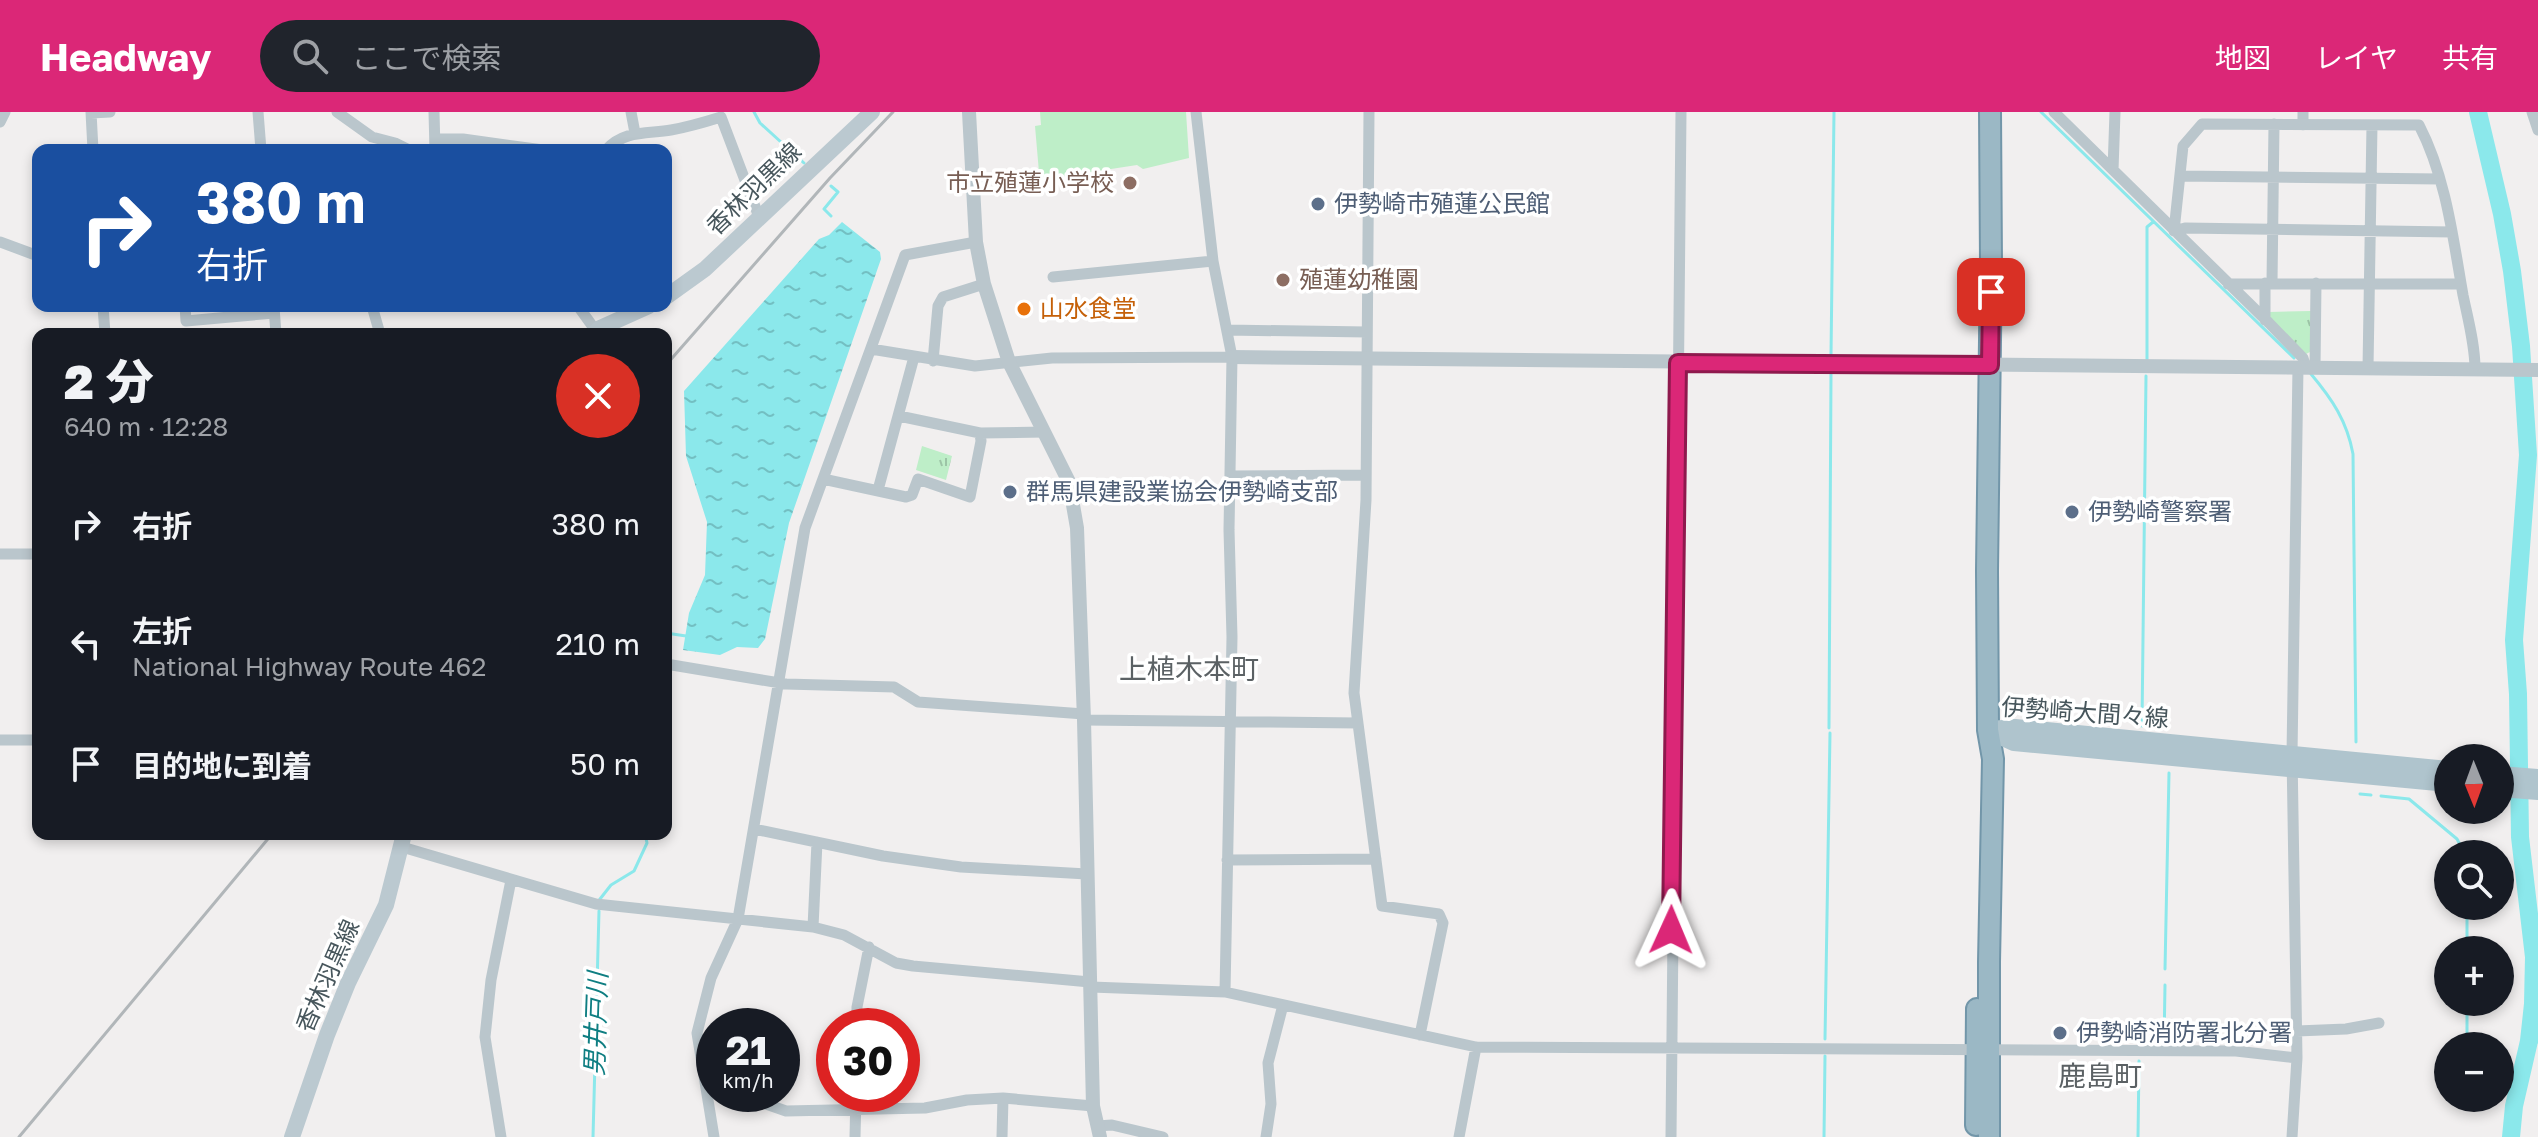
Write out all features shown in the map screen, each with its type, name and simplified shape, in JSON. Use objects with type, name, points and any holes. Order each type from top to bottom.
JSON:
[{"type":"highway","points":[[1976,1137],[1989,962],[1993,759],[1988,730],[1990,112]]},
{"type":"highway","points":[[1983,1050],[1989,1137]]},
{"type":"main road","name":"香林羽黒線","points":[[672,293],[705,269],[872,112]]},
{"type":"main road","points":[[605,328],[637,312]]},
{"type":"main road","name":"伊勢崎大間々線","points":[[1988,730],[2015,728],[2434,781]]},
{"type":"main road","name":"伊勢崎大間々線","points":[[2292,761],[2434,769]]},
{"type":"main road","points":[[2514,776],[2538,778]]},
{"type":"main road","points":[[2514,789],[2538,791]]},
{"type":"main road","name":"香林羽黒線","points":[[292,1137],[348,983],[386,905],[403,840]]},
{"type":"street","points":[[0,122],[5,112]]},
{"type":"street","points":[[93,144],[91,113],[110,112]]},
{"type":"street","points":[[258,112],[261,144]]},
{"type":"street","points":[[337,112],[372,137],[397,144]]},
{"type":"street","points":[[434,112],[435,144],[463,139],[499,144]]},
{"type":"street","points":[[631,112],[635,133]]},
{"type":"street","points":[[969,112],[976,242],[984,284],[1009,362],[1069,482],[1077,528],[1093,1106],[1098,1131],[1112,1125],[1163,1137]]},
{"type":"street","points":[[1196,112],[1213,261],[1232,357],[1232,637],[1225,992]]},
{"type":"street","points":[[1369,112],[1366,475],[1354,693],[1382,906],[1439,914],[1443,923],[1420,1035]]},
{"type":"street","points":[[1671,1137],[1681,112]]},
{"type":"street","points":[[2054,112],[2303,358],[2306,368]]},
{"type":"street","points":[[2113,170],[2115,112]]},
{"type":"street","points":[[2532,112],[2538,130]]},
{"type":"street","points":[[612,144],[635,133],[672,130],[721,117],[759,217]]},
{"type":"street","points":[[2174,231],[2183,146],[2198,126],[2274,124],[2303,118],[2372,125],[2419,125],[2440,179],[2481,370]]},
{"type":"street","points":[[2265,320],[2273,229],[2274,124]]},
{"type":"street","points":[[2368,368],[2372,125]]},
{"type":"street","points":[[2180,176],[2440,179]]},
{"type":"street","points":[[2174,231],[2185,228],[2452,232]]},
{"type":"street","points":[[0,242],[32,254]]},
{"type":"street","points":[[703,1008],[711,978],[738,919],[805,528],[905,255],[976,242]]},
{"type":"street","points":[[1053,277],[1213,261]]},
{"type":"street","points":[[2292,1137],[2297,1031],[2292,761],[2306,368],[2316,283]]},
{"type":"street","points":[[933,361],[938,306],[943,297],[984,284]]},
{"type":"street","points":[[2228,284],[2461,284]]},
{"type":"street","points":[[185,312],[186,321],[258,312]]},
{"type":"street","points":[[1227,330],[1367,332]]},
{"type":"street","points":[[871,349],[975,366],[1052,358],[1367,357],[1678,363],[2538,370]]},
{"type":"street","points":[[878,490],[914,357]]},
{"type":"street","points":[[899,416],[980,433],[1045,432]]},
{"type":"street","points":[[823,479],[906,497],[912,495],[918,479],[970,497],[980,433]]},
{"type":"street","points":[[1230,476],[1366,475]]},
{"type":"street","points":[[0,554],[32,554]]},
{"type":"street","points":[[672,665],[778,682],[894,687],[918,702],[1084,717],[1358,723]]},
{"type":"street","points":[[0,740],[32,740]]},
{"type":"street","points":[[754,829],[883,856],[961,867],[1087,874]]},
{"type":"street","points":[[403,840],[511,880],[596,904],[813,927],[844,935],[896,963],[1090,984],[1225,992],[1476,1047],[2236,1051],[2297,1058]]},
{"type":"street","points":[[813,927],[817,842]]},
{"type":"street","points":[[1227,860],[1376,859]]},
{"type":"street","points":[[501,1137],[485,1037],[491,980],[511,880]]},
{"type":"street","points":[[857,1008],[869,947]]},
{"type":"street","points":[[1266,1137],[1271,1104],[1268,1063],[1283,1005]]},
{"type":"street","points":[[2297,1031],[2346,1029],[2379,1023]]},
{"type":"street","points":[[1459,1137],[1476,1047]]},
{"type":"street","points":[[920,1108],[1003,1098],[1093,1106]]},
{"type":"street","points":[[1002,1137],[1003,1098]]},
{"type":"street","points":[[710,1112],[714,1137]]},
{"type":"street","points":[[855,1137],[856,1112]]},
{"type":"green space","points":[[1040,112],[1186,112],[1189,158],[1143,169],[1137,165],[1072,175],[1070,179],[1040,184],[1035,126],[1041,125]]},
{"type":"green space","points":[[2311,311],[2312,351],[2306,354],[2268,318],[2268,312]]},
{"type":"green space","points":[[922,446],[952,456],[946,480],[916,470]]},
{"type":"water","points":[[842,222],[880,252],[881,259],[789,523],[765,639],[758,648],[737,647],[720,655],[683,650],[689,613],[705,575],[707,522],[686,456],[684,391],[819,239],[829,235]]},
{"type":"waterway","name":"男井戸川","points":[[754,112],[760,123],[804,163]]},
{"type":"waterway","points":[[1831,355],[1834,112]]},
{"type":"waterway","points":[[2041,112],[2294,358]]},
{"type":"waterway","points":[[2478,112],[2512,271],[2521,346],[2528,455],[2514,640],[2520,837],[2534,957],[2533,1004],[2511,1137]]},
{"type":"waterway","name":"男井戸川","points":[[831,186],[838,192],[824,209],[831,216]]},
{"type":"waterway","points":[[2147,360],[2147,227],[2153,222]]},
{"type":"waterway","points":[[1829,728],[1831,373]]},
{"type":"waterway","points":[[2311,374],[2338,411],[2353,454],[2356,742]]},
{"type":"waterway","points":[[2142,726],[2146,376]]},
{"type":"waterway","name":"男井戸川","points":[[672,634],[686,636]]},
{"type":"waterway","points":[[1825,1039],[1830,733]]},
{"type":"waterway","points":[[2165,969],[2169,773]]},
{"type":"waterway","points":[[2360,794],[2371,795]]},
{"type":"waterway","points":[[2381,796],[2409,799],[2458,840]]},
{"type":"waterway","name":"男井戸川","points":[[600,899],[611,885],[634,871],[646,840]]},
{"type":"waterway","name":"男井戸川","points":[[593,1137],[599,911]]},
{"type":"waterway","points":[[2467,920],[2467,936]]},
{"type":"waterway","points":[[2164,1044],[2165,985]]},
{"type":"waterway","points":[[2467,1016],[2467,1032]]},
{"type":"waterway","points":[[2529,1041],[2538,1042]]},
{"type":"waterway","points":[[1824,1137],[1825,1056]]},
{"type":"waterway","points":[[2138,1137],[2139,1061]]},
{"type":"railway","points":[[672,358],[830,178],[893,112]]},
{"type":"railway","points":[[19,1137],[267,840]]},
{"type":"place","name":"市立殖蓮小学校","points":[[1130,183]]},
{"type":"place","name":"伊勢崎市殖蓮公民館","points":[[1318,204]]},
{"type":"place","name":"殖蓮幼稚園","points":[[1283,280]]},
{"type":"place","name":"山水食堂","points":[[1024,309]]},
{"type":"place","name":"群馬県建設業協会伊勢崎支部","points":[[1010,492]]},
{"type":"place","name":"伊勢崎警察署","points":[[2072,512]]},
{"type":"place","name":"伊勢崎消防署北分署","points":[[2060,1033]]},
{"type":"district","name":"上植木本町","points":[[1189,669]]},
{"type":"district","name":"鹿島町","points":[[2100,1076]]},
{"type":"route","points":[[1671,930],[1678,363],[1990,365],[1991,292]]}]
